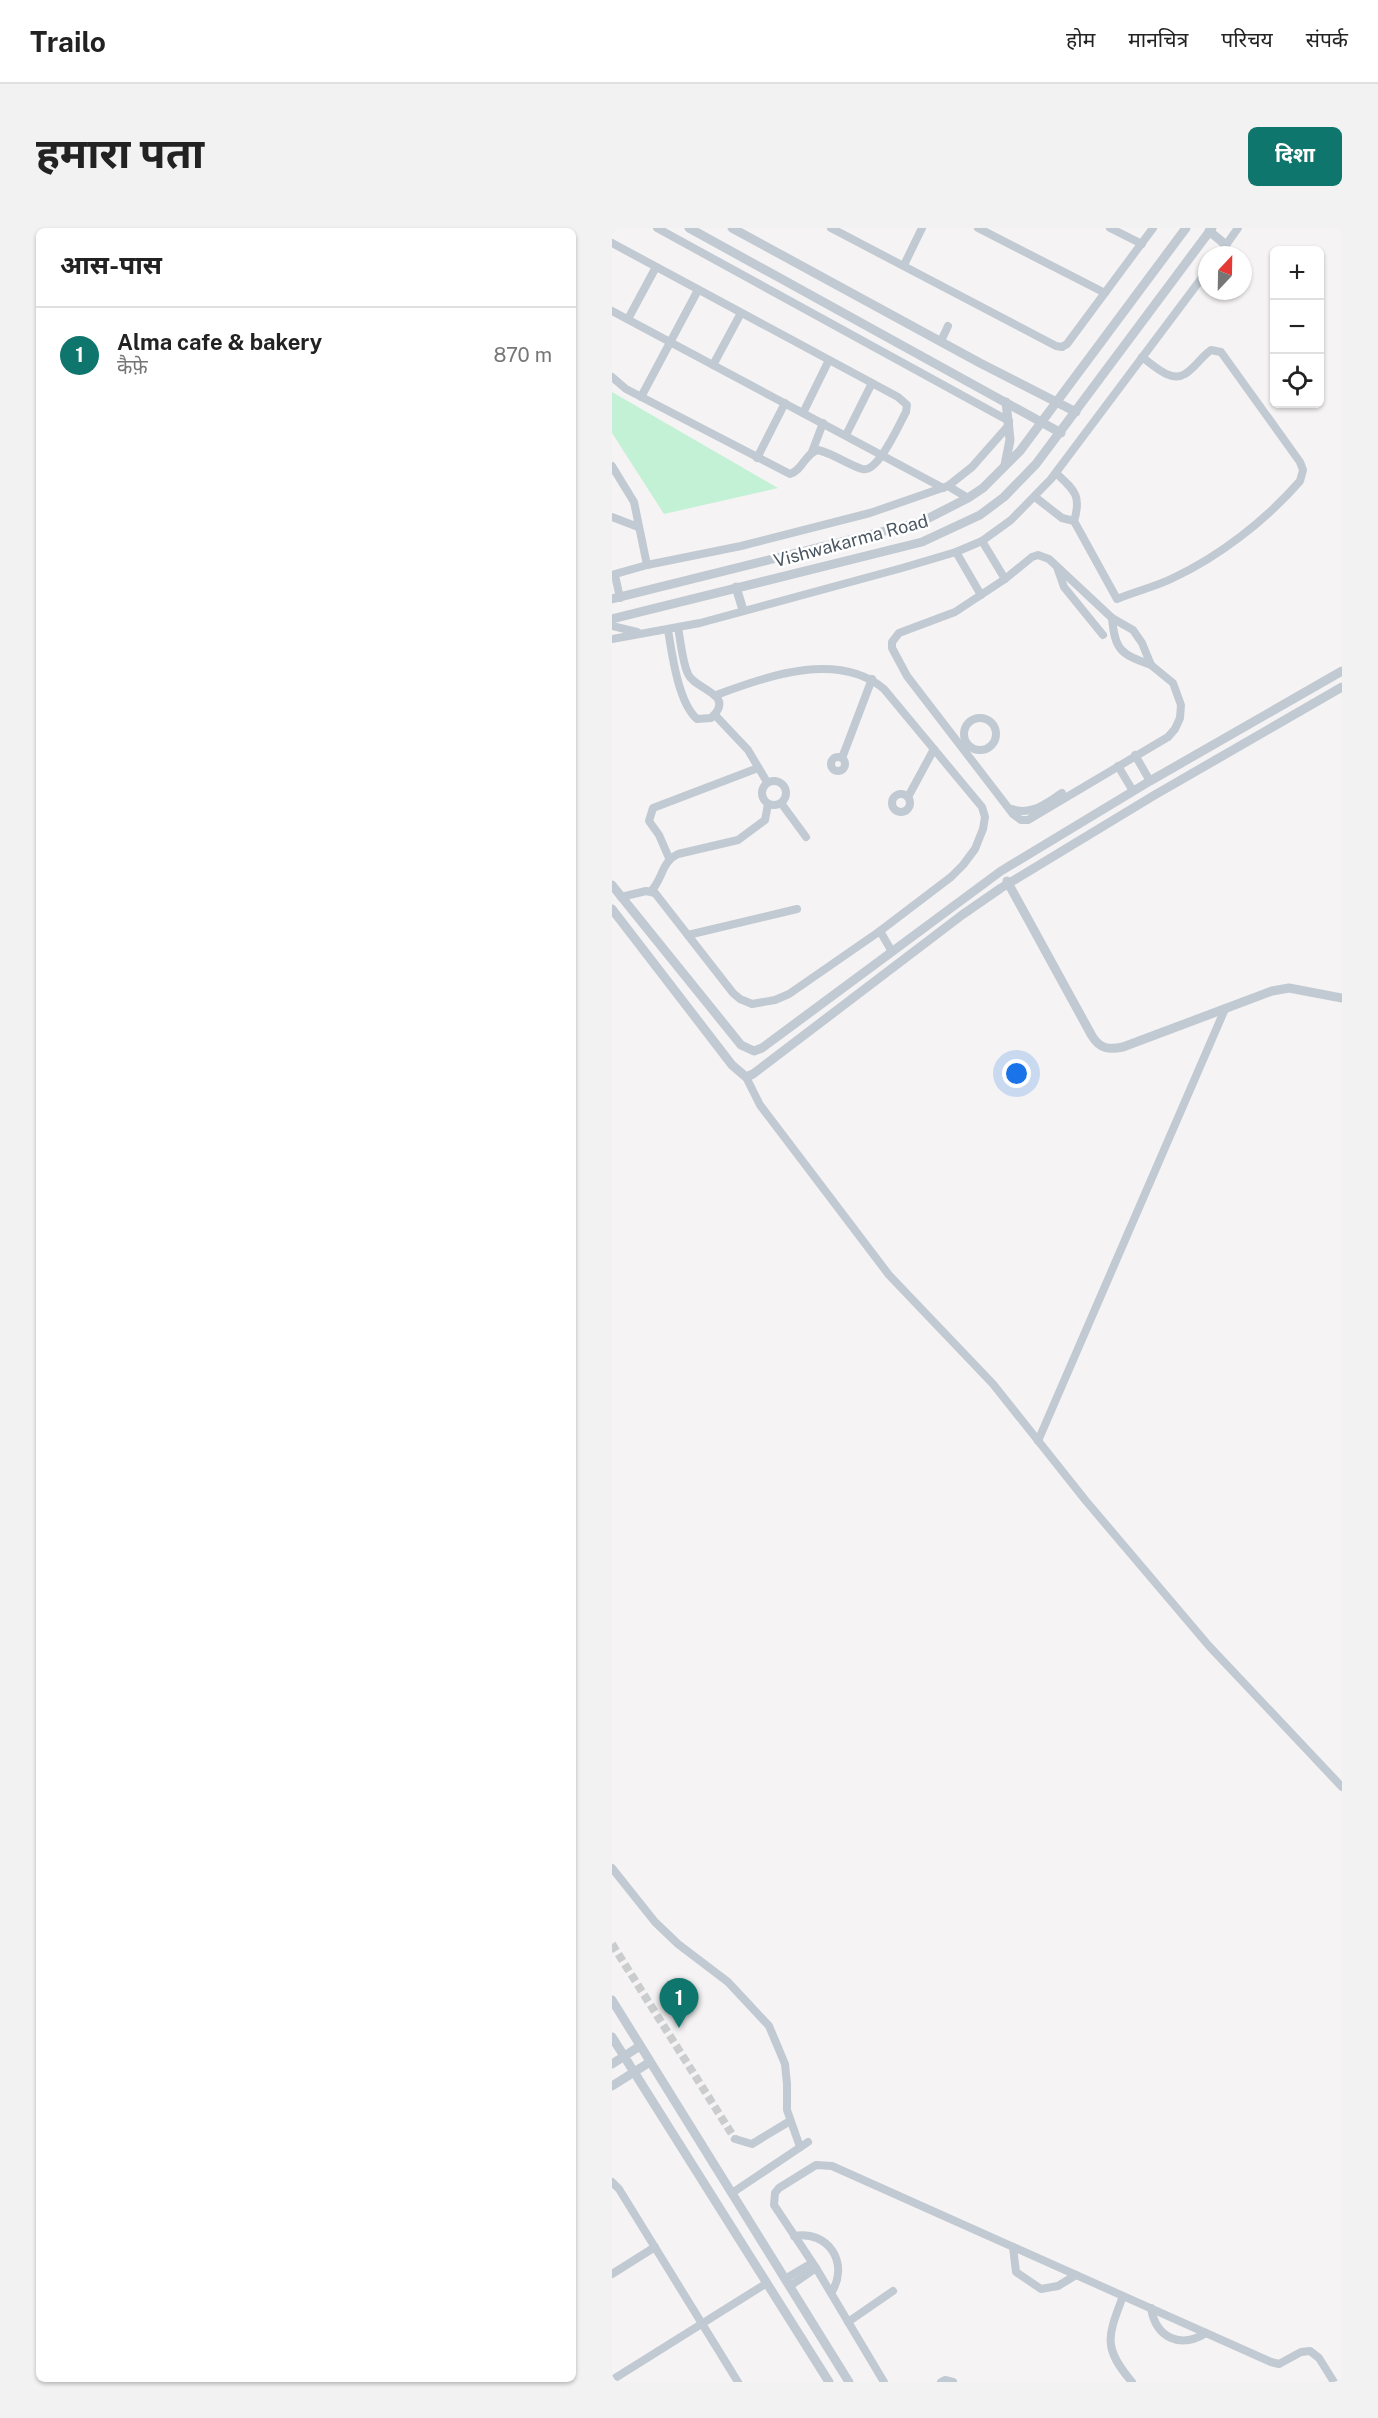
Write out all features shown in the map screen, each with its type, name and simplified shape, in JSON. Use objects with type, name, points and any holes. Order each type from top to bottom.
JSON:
[{"type":"street","points":[[657,228],[1009,423]]},
{"type":"street","points":[[689,228],[1061,433]]},
{"type":"street","points":[[732,228],[1076,412]]},
{"type":"street","points":[[831,228],[1056,346],[1062,347],[1067,344],[1153,228]]},
{"type":"street","points":[[904,265],[922,228]]},
{"type":"street","points":[[978,228],[1105,293]]},
{"type":"street","points":[[1110,228],[1142,244]]},
{"type":"street","name":"Vishwakarma Road","points":[[616,599],[921,522],[968,498],[983,488],[1020,451],[1186,228]]},
{"type":"street","points":[[1210,230],[1226,245],[1238,228]]},
{"type":"street","name":"Vishwakarma Road","points":[[612,619],[922,542],[980,515],[1004,498],[1036,464],[1210,230]]},
{"type":"street","points":[[612,244],[898,397],[907,405],[906,412],[882,455],[867,470],[823,451],[812,452]]},
{"type":"street","points":[[628,319],[656,267]]},
{"type":"street","points":[[612,639],[678,628],[957,552],[982,541],[1011,520],[1056,472],[1198,283]]},
{"type":"street","points":[[641,397],[698,290]]},
{"type":"street","points":[[612,310],[882,455],[968,498]]},
{"type":"street","points":[[713,365],[741,313]]},
{"type":"street","points":[[941,341],[948,326]]},
{"type":"street","points":[[1056,472],[1076,493],[1078,508],[1074,521],[1117,599],[1172,579],[1199,564],[1252,527],[1300,481],[1303,470],[1300,462],[1221,352],[1211,350],[1186,374],[1179,376],[1166,374],[1142,357]]},
{"type":"street","points":[[803,412],[829,360]]},
{"type":"street","points":[[612,377],[617,383],[641,397],[790,474],[797,471],[812,452],[823,423]]},
{"type":"street","points":[[846,435],[872,383]]},
{"type":"street","points":[[1005,465],[1010,440],[1006,402]]},
{"type":"street","points":[[757,458],[784,403]]},
{"type":"street","points":[[616,599],[613,575],[647,565],[741,546],[870,513],[945,487],[972,467],[1009,423]]},
{"type":"street","points":[[612,466],[634,502],[647,565]]},
{"type":"street","points":[[1035,497],[1062,518],[1074,521]]},
{"type":"street","points":[[614,520],[638,527]]},
{"type":"street","points":[[982,541],[1005,579]]},
{"type":"street","points":[[957,552],[981,595]]},
{"type":"street","points":[[1112,618],[1116,644],[1126,654],[1151,665],[1173,683],[1179,694],[1180,718],[1168,738],[1136,755],[1034,818],[1021,819],[1009,808],[907,676],[892,648],[892,642],[899,633],[955,612],[1038,555],[1049,559],[1112,618],[1138,636],[1151,665]]},
{"type":"street","points":[[1057,566],[1064,587],[1104,635]]},
{"type":"street","points":[[736,587],[743,610]]},
{"type":"street","points":[[612,626],[640,633]]},
{"type":"street","points":[[668,630],[677,676],[688,709],[697,719],[704,720],[715,715],[718,709],[716,695],[696,684],[689,676],[678,628]]},
{"type":"street","points":[[651,891],[733,993],[752,1004],[775,1000],[789,994],[880,931],[957,871],[975,849],[983,829],[985,817],[982,807],[884,689],[872,679],[840,671],[801,669],[716,695]]},
{"type":"street","points":[[612,885],[741,1045],[748,1050],[762,1048],[1001,870],[1342,671]]},
{"type":"street","points":[[842,758],[872,679]]},
{"type":"street","points":[[746,1077],[753,1074],[962,915],[1012,890],[1153,796],[1342,687]]},
{"type":"street","points":[[715,715],[748,750],[767,782]]},
{"type":"street","points":[[982,717],[993,725],[996,733],[994,742],[983,750],[974,749],[967,743],[963,734],[966,725],[972,719],[982,717]]},
{"type":"street","points":[[954,737],[963,734]]},
{"type":"street","points":[[908,797],[934,749]]},
{"type":"street","points":[[970,758],[974,749]]},
{"type":"street","points":[[1136,755],[1150,781]]},
{"type":"street","points":[[1118,766],[1133,791]]},
{"type":"street","points":[[669,858],[659,835],[649,821],[652,808],[758,768]]},
{"type":"street","points":[[767,782],[778,781],[784,786],[786,794],[781,803],[768,804]]},
{"type":"street","points":[[621,897],[651,891],[657,885],[669,858],[738,840],[765,820],[768,804],[761,794],[767,782]]},
{"type":"street","points":[[1009,808],[1026,813],[1062,793]]},
{"type":"street","points":[[781,803],[806,837]]},
{"type":"street","points":[[1001,870],[1092,1036],[1105,1049],[1123,1047],[1225,1010],[1272,990],[1289,988],[1342,998]]},
{"type":"street","points":[[612,909],[732,1065],[746,1077],[760,1106],[889,1275],[971,1359],[1209,1647],[1342,1787]]},
{"type":"street","points":[[688,935],[797,909]]},
{"type":"street","points":[[880,931],[891,950]]},
{"type":"street","points":[[1038,1441],[1225,1010]]},
{"type":"street","points":[[612,1868],[655,1923],[678,1944],[728,1982],[769,2026],[785,2064],[788,2084],[786,2110],[800,2147]]},
{"type":"street","points":[[612,2000],[849,2382]]},
{"type":"street","points":[[612,2037],[829,2382]]},
{"type":"street","points":[[612,2064],[640,2046]]},
{"type":"street","points":[[612,2086],[650,2062]]},
{"type":"street","points":[[735,2139],[752,2144],[790,2121]]},
{"type":"street","points":[[732,2193],[808,2142]]},
{"type":"street","points":[[884,2382],[831,2293],[774,2205],[774,2193],[816,2165],[831,2166],[1279,2364],[1301,2352],[1310,2351],[1319,2358],[1334,2382]]},
{"type":"street","points":[[612,2182],[619,2189],[738,2382]]},
{"type":"street","points":[[794,2236],[804,2234],[816,2236],[832,2251],[839,2276],[831,2293]]},
{"type":"street","points":[[612,2274],[655,2247]]},
{"type":"street","points":[[1013,2247],[1016,2272],[1041,2289],[1058,2286],[1076,2275]]},
{"type":"street","points":[[787,2282],[814,2266]]},
{"type":"street","points":[[612,2380],[767,2283]]},
{"type":"street","points":[[848,2322],[893,2291]]},
{"type":"street","points":[[1123,2296],[1110,2330],[1109,2344],[1124,2373],[1132,2382]]},
{"type":"street","points":[[1151,2308],[1156,2325],[1160,2331],[1169,2336],[1186,2341],[1196,2339],[1206,2333]]},
{"type":"street","points":[[808,2349],[822,2340]]},
{"type":"street","points":[[941,2382],[945,2380],[953,2382]]},
{"type":"green space","points":[[612,392],[778,488],[664,514],[612,433]]},
{"type":"tunnel","points":[[612,1944],[735,2139]]},
{"type":"place","name":"Alma cafe & bakery","points":[[679,2028]]}]
